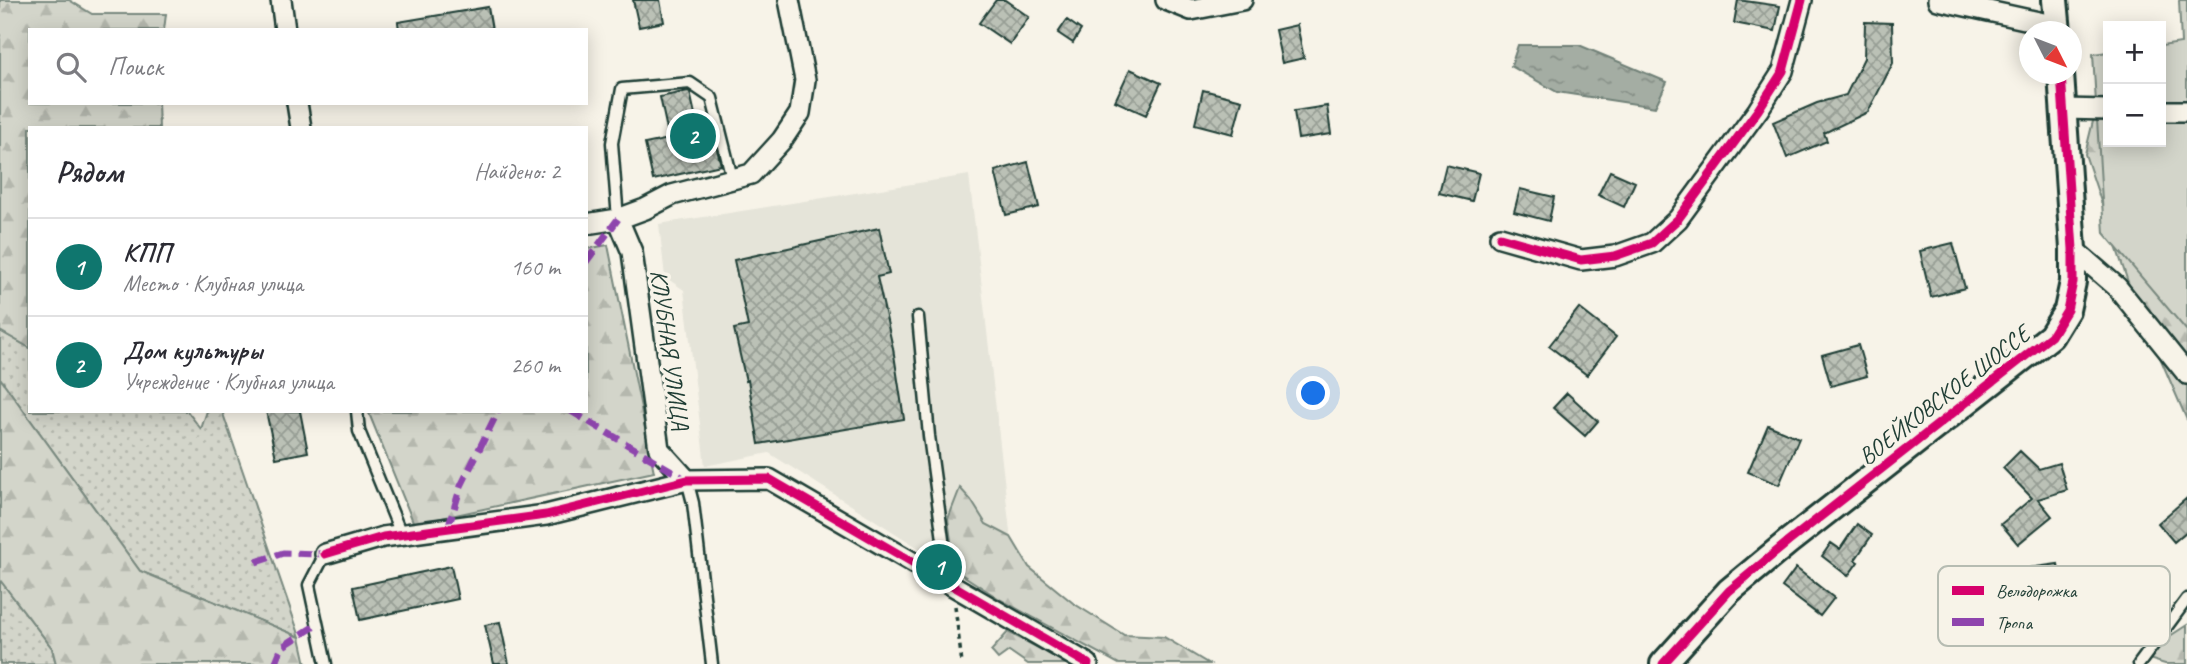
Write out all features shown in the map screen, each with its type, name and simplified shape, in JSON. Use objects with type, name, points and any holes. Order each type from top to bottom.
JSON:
[{"type":"street","points":[[281,0],[285,28]]},
{"type":"street","points":[[588,224],[618,219],[672,195],[751,174],[782,141],[800,113],[806,80],[789,0]]},
{"type":"street","points":[[1166,0],[1191,9],[1242,0]]},
{"type":"street","points":[[1500,237],[1581,260],[1615,256],[1652,243],[1678,219],[1758,110],[1783,71],[1802,0]]},
{"type":"street","points":[[1938,0],[2024,21]]},
{"type":"street","points":[[2055,0],[2056,21]]},
{"type":"street","name":"ВОЕЙКОВСКОЕ ШОССЕ","points":[[1663,664],[1729,591],[2051,336],[2067,310],[2073,282],[2062,84]]},
{"type":"street","points":[[297,105],[301,126]]},
{"type":"street","points":[[2063,109],[2103,110]]},
{"type":"street","points":[[2166,111],[2187,111]]},
{"type":"street","name":"КЛУБНАЯ УЛИЦА","points":[[618,219],[632,252],[659,449],[687,481]]},
{"type":"street","points":[[2073,249],[2117,287],[2187,374]]},
{"type":"street","points":[[325,554],[383,537],[546,515],[687,481],[769,480],[1088,664]]},
{"type":"lane","points":[[618,219],[612,142],[622,89],[690,83],[712,98],[732,178]]},
{"type":"lane","points":[[918,317],[929,436],[949,584]]},
{"type":"lane","points":[[357,413],[359,430],[401,534]]},
{"type":"lane","points":[[687,481],[712,664]]},
{"type":"lane","points":[[325,554],[309,584],[326,664]]},
{"type":"lane","points":[[2170,622],[2187,599]]},
{"type":"lane","points":[[2139,664],[2152,646]]},
{"type":"path","points":[[949,584],[957,614],[962,664]]},
{"type":"shaded area","points":[[969,175],[1017,592],[947,566],[769,453],[705,466],[684,290],[665,277],[659,224]]},
{"type":"green space","points":[[0,0],[69,0],[92,14],[166,14],[164,28],[28,28],[28,105],[158,105],[159,126],[28,126],[28,347],[0,331]]},
{"type":"green space","points":[[2179,0],[2187,0],[2187,331],[2104,233],[2093,54],[2103,53],[2103,147],[2166,147],[2166,45],[2181,43]]},
{"type":"green space","points":[[2187,107],[2187,420],[2130,288],[2085,154],[2096,109],[2103,128],[2103,147],[2166,147],[2166,135]]},
{"type":"green space","points":[[608,245],[654,472],[414,524],[369,413],[588,413],[588,249]]},
{"type":"green space","points":[[0,331],[28,347],[28,413],[189,413],[201,429],[206,413],[223,413],[300,637],[140,571],[0,378]]},
{"type":"green space","points":[[0,378],[140,571],[300,637],[306,664],[56,664],[52,648],[0,580]]},
{"type":"green space","points":[[960,488],[986,524],[1011,537],[1029,567],[1073,603],[1124,635],[1164,637],[1209,664],[1119,664],[1001,600],[955,570],[948,519]]},
{"type":"green space","points":[[0,580],[52,648],[56,664],[0,664]]},
{"type":"green space","points":[[2187,625],[2187,664],[2165,664],[2139,656],[2154,646],[2170,646],[2170,636]]},
{"type":"green space","points":[[1008,632],[1042,650],[1061,654],[1073,664],[1028,664],[1009,651],[998,659],[991,651]]},
{"type":"water","points":[[1518,45],[1579,45],[1667,82],[1655,107],[1557,92],[1511,66]]},
{"type":"building","points":[[633,0],[660,0],[664,22],[639,27]]},
{"type":"building","points":[[996,0],[1005,0],[1029,17],[1010,44],[979,23]]},
{"type":"building","points":[[1738,0],[1780,6],[1775,31],[1734,23]]},
{"type":"building","points":[[488,7],[492,28],[399,28],[398,22]]},
{"type":"building","points":[[1067,20],[1081,30],[1073,43],[1058,33]]},
{"type":"building","points":[[1865,22],[1892,23],[1893,63],[1868,112],[1824,133],[1827,141],[1787,158],[1773,122],[1817,103],[1846,95],[1864,58]]},
{"type":"building","points":[[1297,25],[1304,58],[1282,63],[1275,30]]},
{"type":"building","points":[[1130,69],[1161,83],[1146,115],[1115,101]]},
{"type":"building","points":[[1203,90],[1242,100],[1233,134],[1195,124]]},
{"type":"building","points":[[688,91],[699,133],[712,130],[721,165],[653,180],[645,144],[669,139],[660,97]]},
{"type":"building","points":[[1327,106],[1331,134],[1298,139],[1294,111]]},
{"type":"building","points":[[1028,162],[1039,207],[1006,215],[995,171]]},
{"type":"building","points":[[1446,165],[1479,173],[1472,201],[1439,193]]},
{"type":"building","points":[[1610,171],[1635,182],[1624,207],[1598,195]]},
{"type":"building","points":[[1520,189],[1554,197],[1549,221],[1514,212]]},
{"type":"building","points":[[879,228],[889,274],[877,277],[893,348],[904,419],[759,444],[748,380],[746,381],[734,329],[748,326],[734,260]]},
{"type":"building","points":[[1953,243],[1965,288],[1931,297],[1920,251]]},
{"type":"building","points":[[1579,308],[1616,337],[1587,375],[1549,346]]},
{"type":"building","points":[[1858,345],[1867,376],[1831,386],[1822,355]]},
{"type":"building","points":[[1567,393],[1598,421],[1585,436],[1553,408]]},
{"type":"building","points":[[266,413],[300,413],[308,452],[276,458]]},
{"type":"building","points":[[1768,425],[1799,438],[1779,485],[1748,472]]},
{"type":"building","points":[[2020,451],[2039,469],[2059,463],[2067,490],[2038,499],[2052,516],[2018,544],[2001,524],[2032,498],[2003,468]]},
{"type":"building","points":[[2187,498],[2187,531],[2174,542],[2158,523]]},
{"type":"building","points":[[1857,524],[1872,535],[1848,576],[1822,556],[1831,543],[1840,549]]},
{"type":"building","points":[[451,566],[458,599],[360,620],[353,587]]},
{"type":"building","points":[[1796,568],[1834,598],[1820,616],[1782,587]]},
{"type":"building","points":[[500,622],[509,664],[494,664],[485,625]]},
{"type":"marked path","points":[[588,259],[618,219]]},
{"type":"marked path","points":[[448,528],[461,486],[497,413]]},
{"type":"marked path","points":[[574,413],[687,480]]},
{"type":"marked path","points":[[256,562],[283,553],[325,554]]},
{"type":"marked path","points":[[275,664],[282,647],[318,624]]},
{"type":"cycle path","points":[[1500,237],[1581,260],[1615,256],[1652,243],[1678,219],[1758,110],[1783,71],[1802,0]]},
{"type":"cycle path","points":[[1663,664],[1729,591],[2051,336],[2067,310],[2073,282],[2062,84]]},
{"type":"cycle path","points":[[325,554],[383,537],[546,515],[687,480],[769,479],[1088,664]]},
{"type":"place","name":"Дом культуры","points":[[693,136]]},
{"type":"place","name":"КПП","points":[[939,567]]}]
